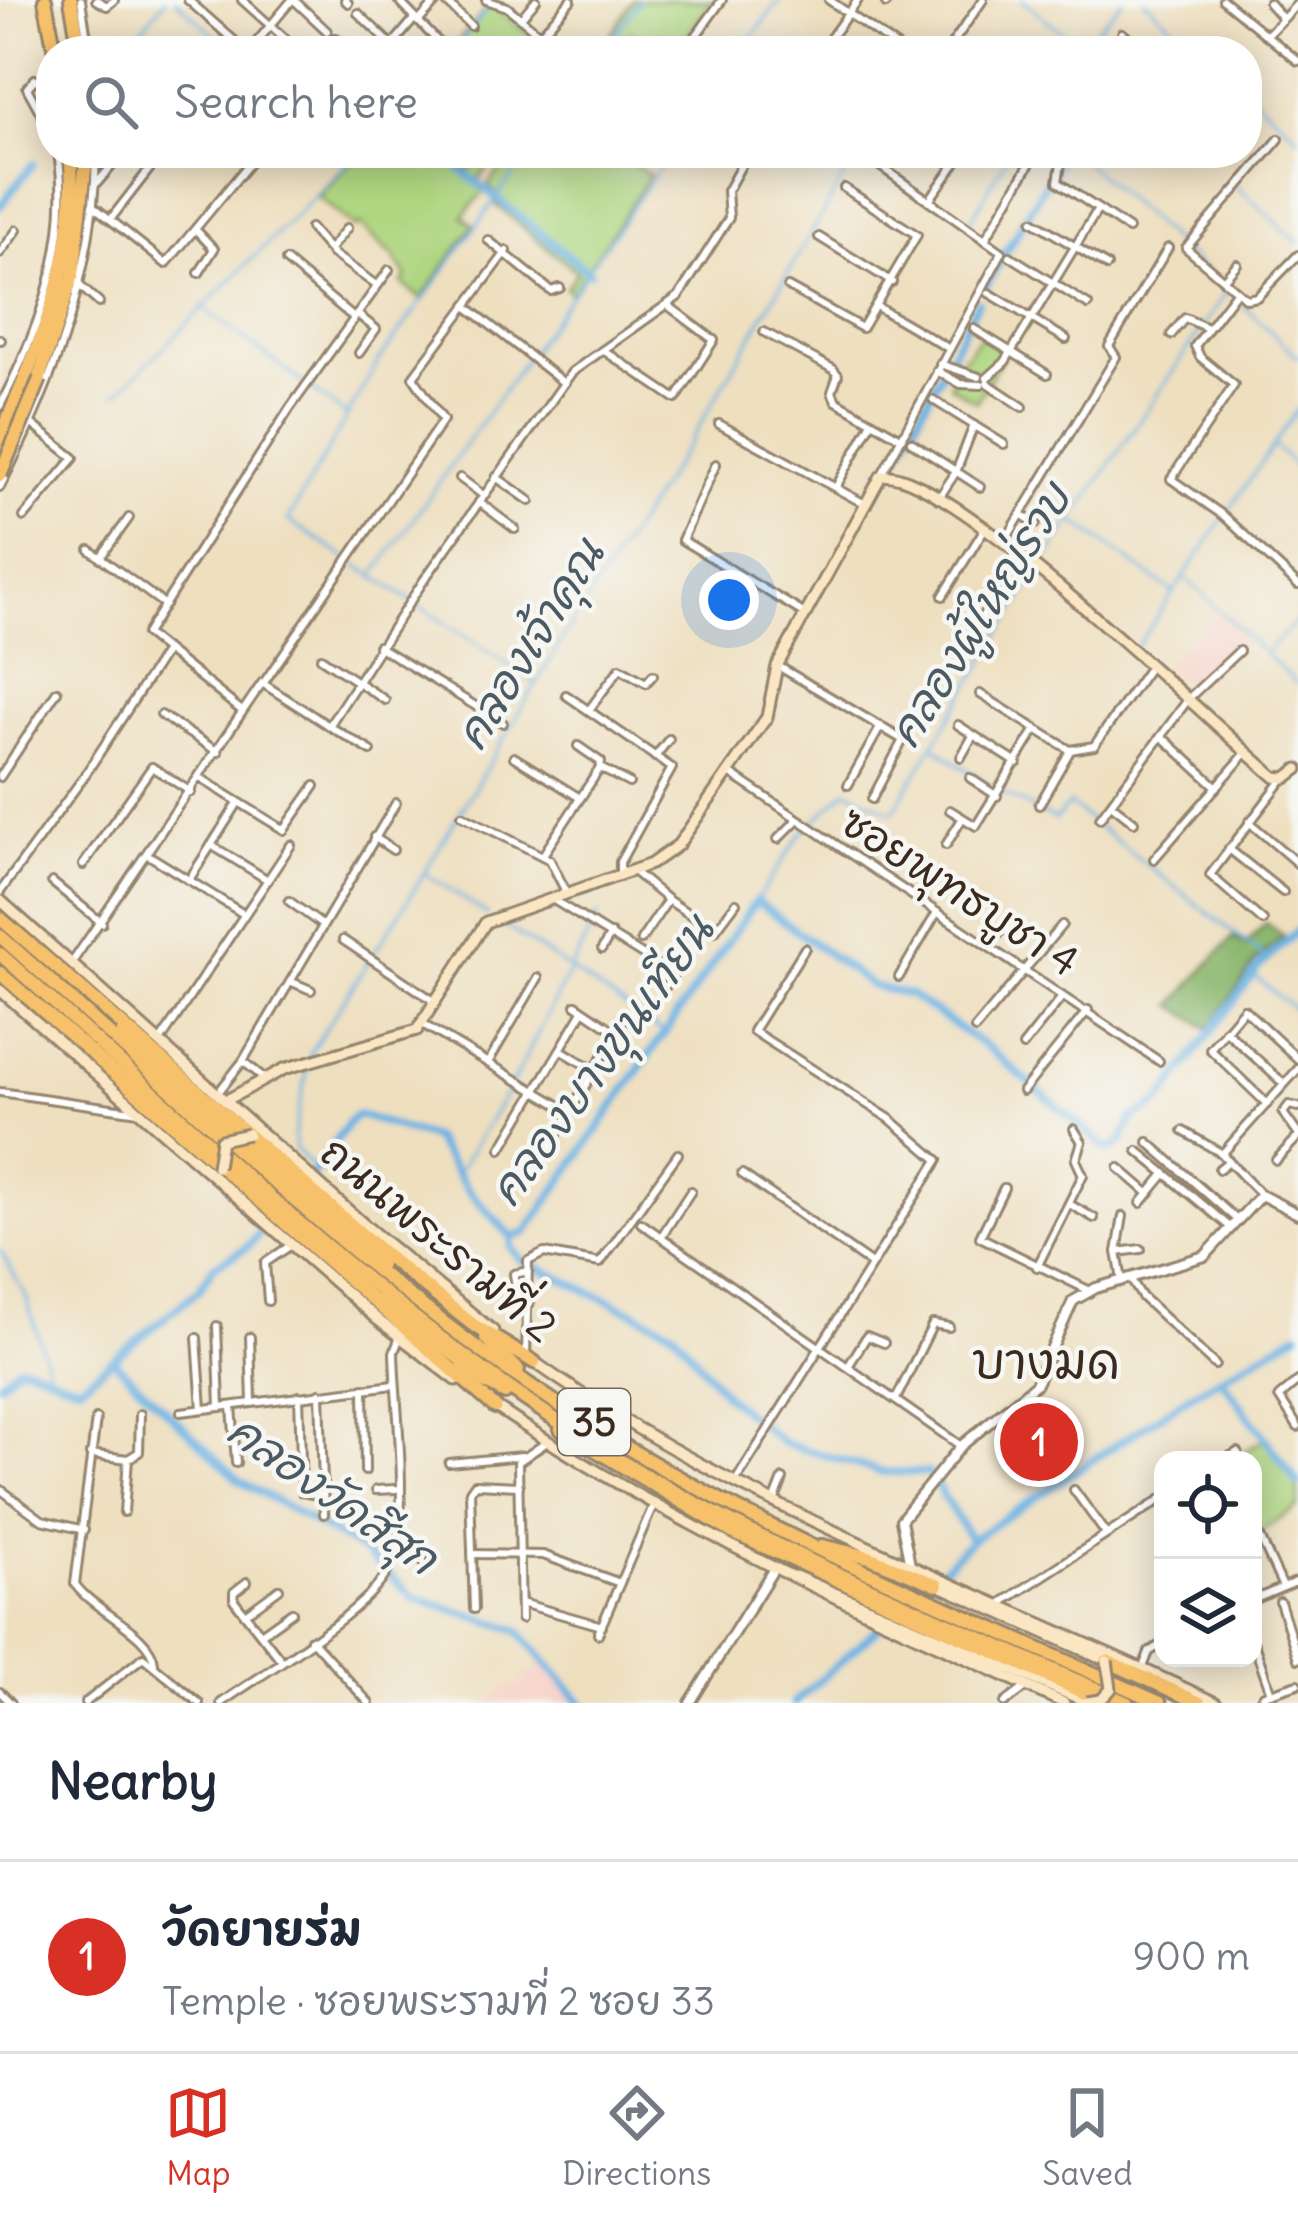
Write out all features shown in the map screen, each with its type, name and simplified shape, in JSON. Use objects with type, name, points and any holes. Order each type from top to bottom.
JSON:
[{"type":"highway","points":[[46,0],[52,36]]},
{"type":"highway","points":[[75,0],[81,36]]},
{"type":"highway","points":[[0,433],[5,411],[37,352],[64,259],[69,168]]},
{"type":"highway","points":[[0,472],[40,380],[73,274],[89,168]]},
{"type":"highway","points":[[0,452],[40,380]]},
{"type":"highway","points":[[0,920],[389,1258],[472,1324],[524,1376]]},
{"type":"highway","points":[[0,934],[197,1103]]},
{"type":"highway","points":[[0,934],[388,1277],[568,1411],[766,1524],[1165,1703]]},
{"type":"highway","points":[[0,964],[218,1167],[496,1407]]},
{"type":"highway","points":[[0,964],[390,1298],[536,1406],[726,1518],[1127,1703]]},
{"type":"highway","name":"ถนนพระรามที่ 2","points":[[0,964],[100,1044],[176,1121],[412,1326],[506,1393],[678,1503],[874,1607],[915,1616],[1106,1703]]},
{"type":"highway","name":"ถนนพระรามที่ 2","points":[[197,1103],[318,1211],[524,1376],[635,1447],[822,1546],[902,1582],[940,1588],[1165,1703]]},
{"type":"highway","points":[[472,1324],[530,1359]]},
{"type":"highway","points":[[443,1360],[506,1393]]},
{"type":"highway","points":[[822,1546],[922,1575],[940,1588]]},
{"type":"highway","points":[[1107,1661],[1200,1703]]},
{"type":"main road","points":[[221,1098],[297,1065],[424,1025],[489,919],[632,870],[678,845],[767,717],[778,666],[862,503],[881,476],[905,477],[1005,541],[1190,697],[1246,753],[1283,779],[1298,769]]},
{"type":"main road","name":"ถนนพระรามที่ 2","points":[[0,896],[328,1193],[530,1359],[610,1414],[922,1575]]},
{"type":"main road","name":"ถนนพระรามที่ 2","points":[[0,920],[197,1103]]},
{"type":"main road","name":"ถนนพระรามที่ 2","points":[[0,989],[400,1337],[547,1442],[652,1506],[773,1570],[874,1607],[903,1630],[1064,1703]]},
{"type":"main road","points":[[218,1167],[221,1140],[248,1134]]},
{"type":"main road","points":[[885,1554],[922,1575]]},
{"type":"main road","points":[[874,1607],[1088,1703],[1101,1700],[1111,1690],[1107,1661],[940,1588]]},
{"type":"main road","name":"ถนนพระรามที่ 2","points":[[940,1588],[999,1605],[1216,1703]]},
{"type":"street","points":[[96,0],[107,6],[113,0]]},
{"type":"street","points":[[188,0],[230,36]]},
{"type":"street","points":[[242,0],[282,36]]},
{"type":"street","points":[[261,36],[293,0],[327,31]]},
{"type":"street","points":[[398,0],[432,36]]},
{"type":"street","points":[[403,36],[441,0],[471,26]]},
{"type":"street","points":[[486,0],[541,34],[571,0]]},
{"type":"street","points":[[521,18],[536,0]]},
{"type":"street","points":[[696,36],[722,0]]},
{"type":"street","points":[[829,0],[881,36]]},
{"type":"street","points":[[832,36],[858,0]]},
{"type":"street","points":[[958,36],[983,0]]},
{"type":"street","points":[[1223,0],[1298,61]]},
{"type":"street","points":[[1269,3],[1283,19]]},
{"type":"street","points":[[1267,35],[1298,3]]},
{"type":"street","points":[[358,13],[380,36]]},
{"type":"street","points":[[1122,33],[1126,36]]},
{"type":"street","points":[[36,80],[27,88],[36,104]]},
{"type":"street","points":[[1262,159],[1279,139]]},
{"type":"street","points":[[5,411],[52,271],[59,220],[58,168]]},
{"type":"street","points":[[0,472],[44,380],[69,301],[89,168]]},
{"type":"street","points":[[0,487],[33,425],[79,285],[92,205],[92,168]]},
{"type":"street","points":[[94,186],[110,168]]},
{"type":"street","points":[[112,217],[150,168]]},
{"type":"street","points":[[92,205],[166,264],[246,168]]},
{"type":"street","points":[[329,726],[406,605],[576,368],[670,307],[729,218],[727,191],[740,168]]},
{"type":"street","points":[[881,476],[1002,252],[883,168]]},
{"type":"street","points":[[929,200],[952,168]]},
{"type":"street","points":[[986,238],[1027,168]]},
{"type":"street","points":[[1058,168],[1055,179],[1128,230]]},
{"type":"street","points":[[1254,168],[1186,248],[1236,292],[1257,297],[1298,255]]},
{"type":"street","points":[[788,287],[862,328],[878,308],[917,235],[844,188]]},
{"type":"street","points":[[939,367],[962,384],[983,381],[1011,352],[1098,209]]},
{"type":"street","points":[[1033,221],[1107,266]]},
{"type":"street","points":[[330,249],[347,228]]},
{"type":"street","points":[[310,229],[376,285]]},
{"type":"street","points":[[0,254],[17,230]]},
{"type":"street","points":[[196,230],[214,249],[199,273]]},
{"type":"street","points":[[819,237],[892,282]]},
{"type":"street","points":[[488,240],[551,291],[560,288]]},
{"type":"street","points":[[1005,541],[1116,357],[1109,346],[1168,248]]},
{"type":"street","points":[[71,964],[443,420],[413,377],[507,251]]},
{"type":"street","points":[[1010,256],[1088,305]]},
{"type":"street","points":[[286,261],[376,329],[359,353]]},
{"type":"street","points":[[1222,280],[1237,264]]},
{"type":"street","points":[[1290,264],[1298,272]]},
{"type":"street","points":[[242,711],[146,634],[249,472],[388,270]]},
{"type":"street","points":[[79,285],[99,303]]},
{"type":"street","points":[[1236,292],[1206,328],[1195,351],[1234,385],[1171,479],[1226,519],[1298,585]]},
{"type":"street","points":[[989,293],[1066,339]]},
{"type":"street","points":[[466,306],[564,383]]},
{"type":"street","points":[[603,350],[676,399],[714,340],[670,307]]},
{"type":"street","points":[[878,308],[948,348]]},
{"type":"street","points":[[1172,335],[1185,318],[1206,328]]},
{"type":"street","points":[[974,328],[1047,374]]},
{"type":"street","points":[[764,332],[833,369],[838,375],[833,398],[902,438]]},
{"type":"street","points":[[983,381],[1022,407]]},
{"type":"street","points":[[933,400],[1004,444]]},
{"type":"street","points":[[836,487],[872,422]]},
{"type":"street","points":[[719,424],[862,503]]},
{"type":"street","points":[[24,517],[74,458],[33,425]]},
{"type":"street","points":[[938,499],[956,472],[974,425]]},
{"type":"street","points":[[910,442],[980,487]]},
{"type":"street","points":[[716,464],[682,541],[805,614]]},
{"type":"street","points":[[496,477],[530,501]]},
{"type":"street","points":[[460,478],[515,529]]},
{"type":"street","points":[[1021,514],[1036,524]]},
{"type":"street","points":[[100,558],[129,518]]},
{"type":"street","points":[[943,596],[985,528]]},
{"type":"street","points":[[90,550],[165,605]]},
{"type":"street","points":[[973,635],[1016,550]]},
{"type":"street","points":[[363,642],[503,723]]},
{"type":"street","points":[[1100,818],[1190,697],[1239,651]]},
{"type":"street","points":[[0,896],[165,652]]},
{"type":"street","points":[[321,658],[385,700]]},
{"type":"street","points":[[980,694],[1070,750],[1094,746],[1151,665]]},
{"type":"street","points":[[778,666],[903,742],[872,799]]},
{"type":"street","points":[[590,710],[620,668],[644,682]]},
{"type":"street","points":[[638,692],[653,675]]},
{"type":"street","points":[[265,681],[371,751]]},
{"type":"street","points":[[0,777],[56,691]]},
{"type":"street","points":[[566,695],[673,770],[620,862],[620,874]]},
{"type":"street","points":[[161,715],[218,752]]},
{"type":"street","points":[[958,725],[1017,763]]},
{"type":"street","points":[[848,785],[881,727]]},
{"type":"street","points":[[950,810],[976,826],[1036,729]]},
{"type":"street","points":[[961,757],[973,736]]},
{"type":"street","points":[[1161,737],[1217,787]]},
{"type":"street","points":[[655,757],[669,739]]},
{"type":"street","points":[[542,856],[600,768],[598,759],[578,746]]},
{"type":"street","points":[[1039,805],[1070,750]]},
{"type":"street","points":[[1154,859],[1246,753]]},
{"type":"street","points":[[514,757],[580,798]]},
{"type":"street","points":[[83,865],[152,767],[191,792]]},
{"type":"street","points":[[600,768],[629,783]]},
{"type":"street","name":"ซอยพุทธบูชา 4","points":[[728,772],[1159,1061]]},
{"type":"street","points":[[200,778],[284,830],[315,786]]},
{"type":"street","points":[[970,778],[997,796]]},
{"type":"street","points":[[1263,921],[1210,875],[1283,779]]},
{"type":"street","points":[[755,804],[761,795]]},
{"type":"street","points":[[221,1098],[397,802]]},
{"type":"street","points":[[189,880],[238,803]]},
{"type":"street","points":[[1112,804],[1134,822]]},
{"type":"street","points":[[462,815],[542,856],[560,872],[566,892]]},
{"type":"street","points":[[946,845],[962,819]]},
{"type":"street","points":[[1249,822],[1298,864]]},
{"type":"street","points":[[778,839],[802,824]]},
{"type":"street","points":[[374,837],[393,850]]},
{"type":"street","points":[[159,1043],[291,844]]},
{"type":"street","points":[[211,845],[268,880]]},
{"type":"street","points":[[1228,848],[1283,892]]},
{"type":"street","points":[[149,856],[242,913]]},
{"type":"street","points":[[632,870],[715,931],[736,903]]},
{"type":"street","points":[[52,882],[102,922]]},
{"type":"street","points":[[552,899],[673,974],[665,987]]},
{"type":"street","points":[[641,940],[668,900]]},
{"type":"street","points":[[289,902],[322,926]]},
{"type":"street","points":[[898,977],[936,914]]},
{"type":"street","points":[[975,1029],[1062,925]]},
{"type":"street","points":[[988,946],[1002,930]]},
{"type":"street","points":[[602,949],[611,934]]},
{"type":"street","points":[[343,940],[436,1002]]},
{"type":"street","points":[[735,1482],[938,1158],[890,1119],[752,1031],[805,948]]},
{"type":"street","points":[[489,1061],[538,978]]},
{"type":"street","points":[[291,981],[311,990]]},
{"type":"street","points":[[1023,1046],[1063,996]]},
{"type":"street","points":[[501,1149],[560,1050],[579,1008],[619,1028],[536,1169]]},
{"type":"street","points":[[1267,1104],[1210,1051],[1245,1009],[1298,1059]]},
{"type":"street","points":[[1023,1090],[1088,1010]]},
{"type":"street","points":[[424,1025],[569,1112]]},
{"type":"street","points":[[1225,1030],[1284,1084]]},
{"type":"street","points":[[560,1050],[594,1070]]},
{"type":"street","points":[[243,1061],[265,1078]]},
{"type":"street","points":[[1219,1169],[1298,1069]]},
{"type":"street","points":[[0,1092],[140,1112]]},
{"type":"street","points":[[1276,1160],[1298,1136],[1283,1114],[1288,1105],[1298,1107]]},
{"type":"street","points":[[1037,1267],[1083,1175],[1076,1160],[1082,1142],[1074,1129]]},
{"type":"street","points":[[1183,1131],[1226,1157],[1261,1196],[1298,1214]]},
{"type":"street","points":[[1148,1142],[1233,1223]]},
{"type":"street","points":[[1138,1151],[1233,1223]]},
{"type":"street","points":[[530,1359],[528,1270],[534,1255],[600,1263],[679,1154]]},
{"type":"street","points":[[1119,1168],[1148,1193]]},
{"type":"street","points":[[742,1174],[870,1263]]},
{"type":"street","points":[[1141,1203],[1165,1174]]},
{"type":"street","points":[[1004,1188],[979,1235],[1088,1291]]},
{"type":"street","points":[[661,1238],[691,1191]]},
{"type":"street","points":[[910,1565],[900,1524],[961,1446],[1036,1384],[1067,1310],[1088,1291],[1204,1256],[1261,1196]]},
{"type":"street","points":[[1070,1205],[1094,1218]]},
{"type":"street","points":[[1123,1216],[1117,1252],[1126,1279],[1215,1366]]},
{"type":"street","points":[[641,1223],[961,1446]]},
{"type":"street","points":[[268,1301],[265,1263],[289,1243]]},
{"type":"street","points":[[1117,1252],[1141,1249]]},
{"type":"street","points":[[528,1270],[514,1274],[518,1300],[530,1303]]},
{"type":"street","points":[[896,1399],[933,1324],[949,1327]]},
{"type":"street","points":[[217,1326],[220,1407]]},
{"type":"street","points":[[849,1365],[867,1336],[884,1343]]},
{"type":"street","points":[[250,1337],[252,1402]]},
{"type":"street","points":[[221,1703],[386,1576],[394,1546],[398,1489],[394,1385],[400,1337]]},
{"type":"street","points":[[197,1338],[202,1409]]},
{"type":"street","points":[[1298,1381],[1279,1397],[1298,1427]]},
{"type":"street","points":[[181,1412],[394,1385]]},
{"type":"street","points":[[364,1388],[365,1471]]},
{"type":"street","points":[[320,1393],[324,1514]]},
{"type":"street","points":[[299,1396],[302,1492],[322,1496]]},
{"type":"street","points":[[232,1406],[236,1463]]},
{"type":"street","points":[[90,1454],[128,1459],[139,1452],[140,1414]]},
{"type":"street","points":[[96,1419],[77,1588],[151,1650],[154,1663]]},
{"type":"street","points":[[449,1463],[522,1456],[547,1442]]},
{"type":"street","points":[[521,1619],[522,1456]]},
{"type":"street","points":[[124,1511],[128,1459]]},
{"type":"street","points":[[774,1502],[783,1479]]},
{"type":"street","points":[[474,1609],[472,1487],[519,1486]]},
{"type":"street","points":[[376,1490],[398,1489]]},
{"type":"street","points":[[0,1490],[42,1520],[83,1530]]},
{"type":"street","points":[[1074,1490],[1106,1534]]},
{"type":"street","points":[[999,1605],[1154,1504]]},
{"type":"street","points":[[521,1603],[600,1630],[652,1506]]},
{"type":"street","points":[[1262,1541],[1283,1586]]},
{"type":"street","points":[[394,1546],[421,1546],[423,1562]]},
{"type":"street","points":[[472,1554],[548,1556],[620,1583]]},
{"type":"street","points":[[690,1703],[773,1570]]},
{"type":"street","points":[[1262,1596],[1298,1581]]},
{"type":"street","points":[[247,1582],[232,1595],[281,1660]]},
{"type":"street","points":[[245,1614],[279,1589]]},
{"type":"street","points":[[1280,1601],[1298,1659]]},
{"type":"street","points":[[261,1634],[292,1612]]},
{"type":"street","points":[[310,1639],[369,1703]]},
{"type":"street","points":[[1142,1670],[1154,1649]]},
{"type":"street","points":[[85,1703],[140,1657],[154,1663],[199,1703]]},
{"type":"street","points":[[1262,1667],[1271,1693]]},
{"type":"street","points":[[91,1680],[104,1687]]},
{"type":"street","points":[[1258,1703],[1298,1684]]},
{"type":"street","points":[[1005,1703],[1027,1686]]},
{"type":"street","points":[[0,1692],[11,1703]]},
{"type":"shaded area","points":[[1216,614],[1245,640],[1194,690],[1164,666]]},
{"type":"shaded area","points":[[543,1664],[576,1703],[488,1703],[509,1685],[513,1689]]},
{"type":"green space","points":[[633,0],[713,0],[687,36],[633,36],[630,32],[629,36],[610,36]]},
{"type":"green space","points":[[487,3],[532,36],[463,36],[489,7]]},
{"type":"green space","points":[[345,168],[464,168],[469,172],[488,168],[478,180],[483,192],[463,216],[474,225],[421,299],[402,283],[407,278],[393,256],[360,225],[355,228],[318,197]]},
{"type":"green space","points":[[640,168],[650,175],[571,294],[566,288],[577,272],[495,204],[496,193],[488,185],[501,169]]},
{"type":"green space","points":[[981,335],[1006,351],[976,402],[950,385],[956,367]]},
{"type":"green space","points":[[1266,923],[1284,936],[1255,962],[1213,1024],[1207,1028],[1173,1005],[1233,937],[1246,945]]},
{"type":"green space","points":[[1264,1440],[1298,1487],[1298,1507],[1262,1530],[1262,1451],[1245,1451]]},
{"type":"waterway","points":[[137,36],[165,0]]},
{"type":"waterway","points":[[176,0],[216,36]]},
{"type":"waterway","points":[[614,36],[640,0]]},
{"type":"waterway","points":[[753,36],[780,0]]},
{"type":"waterway","points":[[1022,0],[1067,36]]},
{"type":"waterway","points":[[1091,36],[1123,0]]},
{"type":"waterway","points":[[1144,0],[1184,36]]},
{"type":"waterway","points":[[465,36],[490,7]]},
{"type":"waterway","points":[[1262,104],[1298,136]]},
{"type":"waterway","points":[[0,206],[33,164]]},
{"type":"waterway","points":[[116,395],[343,168]]},
{"type":"waterway","points":[[459,168],[590,273]]},
{"type":"waterway","points":[[518,168],[378,362],[288,520],[535,682]]},
{"type":"waterway","points":[[375,574],[659,168]]},
{"type":"waterway","name":"คลองเจ้าคุณ","points":[[316,1172],[295,1148],[294,1135],[311,1051],[408,900],[571,625],[694,435],[849,168]]},
{"type":"waterway","points":[[971,220],[1000,168]]},
{"type":"waterway","points":[[985,288],[1054,168]]},
{"type":"waterway","points":[[1092,168],[1227,290]]},
{"type":"waterway","points":[[1232,182],[1298,242]]},
{"type":"waterway","name":"คลองผู้ใหญ่รวบ","points":[[1041,567],[1227,291]]},
{"type":"waterway","points":[[1234,297],[1298,357]]},
{"type":"waterway","points":[[893,465],[978,302]]},
{"type":"waterway","points":[[202,307],[346,415]]},
{"type":"waterway","points":[[1137,646],[1298,409]]},
{"type":"waterway","points":[[1273,445],[1298,469]]},
{"type":"waterway","points":[[1073,521],[1173,592]]},
{"type":"waterway","name":"คลองผู้ใหญ่รวบ","points":[[756,901],[801,834],[847,790],[893,812],[1036,575]]},
{"type":"waterway","points":[[1186,579],[1298,685]]},
{"type":"waterway","points":[[1266,652],[1298,619]]},
{"type":"waterway","points":[[933,746],[993,788],[1055,820],[1069,804],[1267,959]]},
{"type":"waterway","points":[[426,874],[488,915]]},
{"type":"waterway","name":"คลองบางขุนเทียน","points":[[309,1180],[358,1115],[433,1138],[467,1189],[512,1237],[526,1233],[756,901],[872,986],[910,995],[988,1048],[1109,1150],[1121,1143],[1132,1119],[1159,1103],[1259,967],[1298,930]]},
{"type":"waterway","points":[[457,1173],[513,1082],[598,915]]},
{"type":"waterway","points":[[496,920],[664,1033]]},
{"type":"waterway","points":[[1253,975],[1298,1012]]},
{"type":"waterway","name":"คลองบางขุนเทียน","points":[[0,1383],[18,1366],[81,1385],[199,1290],[214,1266],[246,1248],[270,1222]]},
{"type":"waterway","points":[[512,1237],[511,1247],[521,1260],[674,1331],[727,1397],[783,1443],[881,1472],[929,1473],[971,1540]]},
{"type":"waterway","points":[[0,1250],[26,1296],[50,1375]]},
{"type":"waterway","points":[[916,1596],[971,1540],[1196,1392],[1298,1333]]},
{"type":"waterway","name":"คลองวัดสีสุก","points":[[113,1360],[239,1480],[365,1552],[413,1597],[518,1630],[582,1703]]},
{"type":"waterway","points":[[1221,1378],[1298,1483]]},
{"type":"waterway","points":[[794,1703],[886,1621]]},
{"type":"place","name":"วัดยายร่ม","points":[[1039,1442]]},
{"type":"district","name":"บางมด","points":[[1046,1361]]}]
